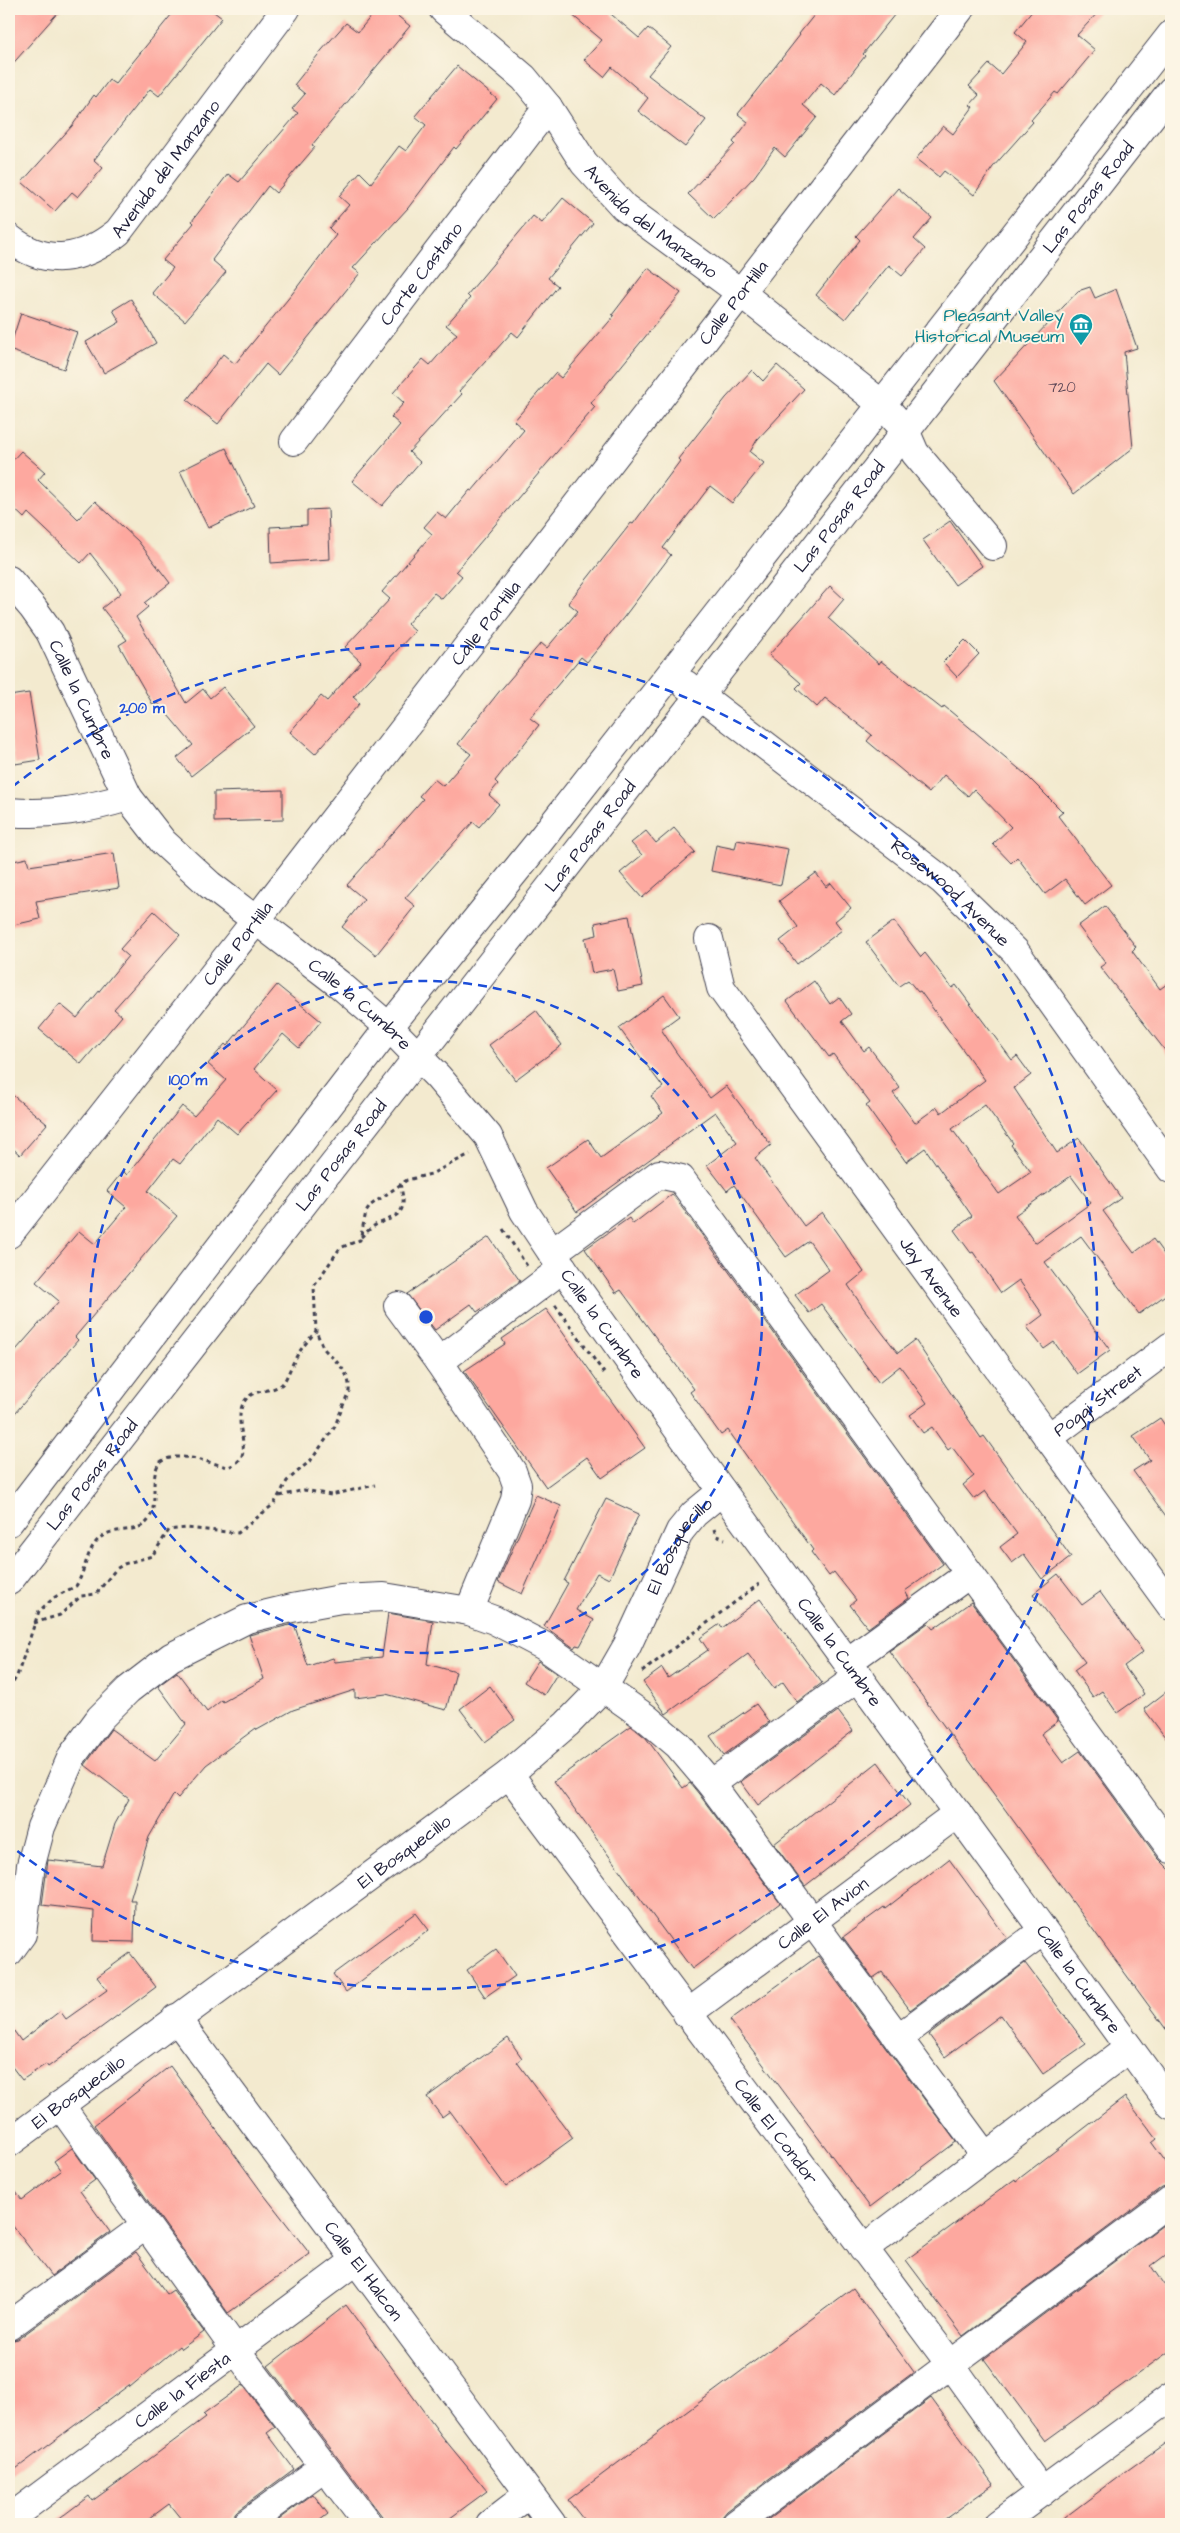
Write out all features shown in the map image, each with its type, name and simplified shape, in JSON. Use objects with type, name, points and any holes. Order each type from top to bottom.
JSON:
[{"type":"street","name":"Avenida del Manzano","points":[[9,238],[28,251],[52,258],[68,257],[99,247],[118,232],[286,9]]},
{"type":"street","name":"Avenida del Manzano","points":[[443,9],[524,78],[548,107],[584,163],[624,207],[741,293],[883,405],[905,430],[915,453],[993,546]]},
{"type":"street","name":"Calle Portilla","points":[[9,1234],[257,919],[960,9]]},
{"type":"street","name":"Las Posas Road","points":[[9,1522],[390,1027],[539,842],[669,673],[883,405],[1171,35]]},
{"type":"street","name":"Las Posas Road","points":[[9,1581],[1171,91]]},
{"type":"street","name":"Corte Castano","points":[[294,441],[548,107]]},
{"type":"street","name":"Calle la Cumbre","points":[[9,580],[33,608],[50,632],[128,797],[163,842],[210,885],[257,919],[390,1027],[488,1136],[524,1211],[558,1260],[722,1491],[1171,2105]]},
{"type":"street","name":"Rosewood Avenue","points":[[669,673],[942,880],[1015,950],[1171,1169]]},
{"type":"street","points":[[9,812],[47,814],[97,806],[128,797]]},
{"type":"street","name":"Jay Avenue","points":[[709,939],[721,988],[1171,1606]]},
{"type":"street","points":[[439,1362],[660,1174],[681,1178],[1171,1849]]},
{"type":"street","points":[[398,1306],[439,1362],[512,1472],[517,1485],[515,1500],[469,1611]]},
{"type":"street","name":"Poggi Street","points":[[1048,1438],[1171,1346]]},
{"type":"street","name":"El Bosquecillo","points":[[9,2143],[509,1774],[567,1724],[612,1692],[627,1646],[680,1531],[694,1514],[722,1491]]},
{"type":"street","points":[[711,1784],[969,1574]]},
{"type":"street","points":[[9,1952],[22,1934],[31,1866],[41,1826],[72,1756],[100,1718],[128,1690],[170,1657],[247,1619],[341,1599],[384,1597],[469,1611],[494,1620],[544,1646],[612,1692],[678,1746],[711,1784],[811,1923],[985,2156]]},
{"type":"street","name":"Calle El Condor","points":[[509,1774],[951,2365],[1042,2492]]},
{"type":"street","name":"Calle El Avion","points":[[687,2014],[958,1813]]},
{"type":"street","points":[[898,2038],[1043,1931]]},
{"type":"street","name":"Calle El Halcon","points":[[176,2018],[552,2524]]},
{"type":"street","points":[[863,2249],[1129,2048]]},
{"type":"street","points":[[60,2105],[235,2349],[368,2524]]},
{"type":"street","points":[[736,2524],[1171,2200]]},
{"type":"street","points":[[9,2326],[146,2224]]},
{"type":"street","name":"Calle la Fiesta","points":[[9,2519],[355,2261]]},
{"type":"street","points":[[998,2524],[1171,2397]]},
{"type":"street","points":[[246,2524],[324,2467]]},
{"type":"street","points":[[490,2524],[529,2494]]},
{"type":"path","points":[[360,1237],[366,1212],[371,1205],[407,1180],[431,1174],[470,1154]]},
{"type":"path","points":[[34,1623],[60,1614],[81,1596],[96,1594],[116,1569],[124,1564],[152,1556],[170,1530],[186,1528],[238,1533],[274,1504],[287,1480],[306,1466],[334,1428],[350,1386],[342,1365],[326,1350],[316,1331],[314,1286],[340,1248],[360,1240],[360,1237],[378,1223],[395,1218],[399,1214],[402,1208],[403,1194],[400,1184]]},
{"type":"path","points":[[9,1689],[24,1659],[34,1623],[46,1603],[76,1586],[95,1542],[106,1534],[145,1524],[153,1507],[154,1472],[158,1463],[174,1458],[197,1459],[228,1467],[240,1460],[244,1451],[238,1426],[240,1414],[247,1397],[253,1393],[279,1386],[284,1382],[295,1355],[316,1331]]},
{"type":"path","points":[[279,1496],[304,1490],[331,1495],[375,1485]]},
{"type":"path","points":[[612,1692],[637,1676],[760,1584]]},
{"type":"building","points":[[9,9],[61,9],[9,68]]},
{"type":"building","points":[[176,9],[210,9],[222,18],[159,96],[150,89],[94,160],[103,168],[78,197],[72,192],[55,211],[22,182],[72,126],[94,95],[96,97],[109,80],[115,84]]},
{"type":"building","points":[[377,9],[389,9],[410,26],[312,145],[315,147],[276,193],[268,186],[212,260],[226,272],[185,321],[152,293],[173,268],[163,260],[194,223],[192,221],[228,174],[239,182],[298,113],[292,109],[305,94],[294,85],[322,50],[346,23],[358,32]]},
{"type":"building","points":[[565,9],[605,9],[639,38],[648,28],[671,47],[648,75],[706,120],[685,147],[638,111],[648,98],[612,67],[604,77],[584,60],[602,40]]},
{"type":"building","points":[[819,9],[899,9],[863,54],[865,56],[835,95],[821,83],[803,105],[817,117],[785,157],[775,148],[754,177],[714,219],[688,194],[735,144],[733,142],[748,122],[738,114]]},
{"type":"building","points":[[1034,9],[1101,9],[1077,35],[1095,50],[1058,94],[1055,92],[1031,120],[1033,122],[993,167],[974,195],[944,171],[939,177],[916,159],[943,126],[953,134],[973,107],[970,105],[979,95],[969,86],[989,64],[1001,74],[1027,42],[1015,32]]},
{"type":"building","points":[[457,66],[497,99],[456,149],[454,147],[408,208],[353,268],[360,273],[278,375],[266,364],[218,424],[187,400],[223,354],[235,364],[292,294],[336,235],[329,228],[349,205],[339,196],[360,172],[371,183],[399,146],[406,151],[426,125],[415,116]]},
{"type":"building","points":[[898,188],[932,218],[914,239],[925,249],[902,276],[889,265],[845,319],[816,295],[860,240],[856,236]]},
{"type":"building","points":[[563,198],[593,223],[548,278],[558,286],[518,337],[512,332],[459,391],[462,394],[409,452],[420,462],[382,506],[352,481],[400,425],[391,417],[404,403],[393,393],[423,359],[430,365],[457,334],[446,325],[470,298],[467,295],[533,216],[542,223]]},
{"type":"building","points":[[648,268],[681,293],[591,403],[595,407],[456,571],[462,576],[442,599],[434,593],[407,624],[415,631],[353,697],[360,703],[315,754],[290,732],[321,696],[327,701],[361,662],[345,647],[390,599],[382,592],[432,534],[424,527],[437,512],[446,519],[470,490],[472,491],[524,430],[514,421],[555,373],[561,378],[614,316],[612,315]]},
{"type":"building","points":[[1090,287],[1095,298],[1116,289],[1137,348],[1124,352],[1133,448],[1074,494],[994,381],[1078,291]]},
{"type":"building","points":[[131,299],[156,343],[104,373],[86,342],[120,322],[113,310]]},
{"type":"building","points":[[21,313],[77,332],[64,369],[9,350]]},
{"type":"building","points":[[777,365],[804,389],[757,440],[750,452],[764,463],[732,503],[710,486],[663,548],[671,555],[624,617],[587,662],[581,657],[530,718],[539,725],[495,781],[498,784],[489,795],[499,804],[479,827],[473,822],[405,898],[415,906],[376,955],[342,927],[364,899],[347,885],[423,799],[419,796],[434,779],[443,786],[471,754],[458,744],[541,643],[547,648],[578,611],[568,603],[631,523],[633,524],[680,461],[678,459],[726,398],[752,370],[763,381]]},
{"type":"building","points":[[226,448],[254,506],[208,528],[180,471]]},
{"type":"building","points":[[21,451],[45,472],[38,480],[78,519],[95,501],[138,541],[170,583],[144,603],[148,607],[136,617],[186,703],[203,689],[210,698],[223,687],[254,726],[191,776],[177,758],[193,745],[158,703],[153,705],[119,645],[127,640],[102,608],[121,593],[90,553],[81,563],[28,513],[24,518],[9,504],[9,464]]},
{"type":"building","points":[[328,509],[330,559],[271,563],[270,527],[307,525],[307,510]]},
{"type":"building","points":[[950,521],[982,566],[955,585],[923,540]]},
{"type":"building","points":[[830,586],[844,599],[828,618],[879,664],[881,661],[942,709],[944,706],[1024,773],[1063,812],[1058,816],[1111,885],[1085,905],[1065,879],[1045,894],[1017,857],[1011,863],[993,844],[1011,827],[974,789],[968,796],[944,775],[929,793],[867,741],[872,735],[825,698],[817,707],[796,688],[801,683],[769,655]]},
{"type":"building","points":[[965,640],[979,654],[957,677],[943,662]]},
{"type":"building","points":[[29,693],[40,760],[15,764],[11,740],[9,741],[9,696]]},
{"type":"building","points":[[283,790],[283,820],[214,822],[214,792]]},
{"type":"building","points":[[674,828],[695,852],[642,898],[620,873],[642,855],[631,843],[646,831],[656,843]]},
{"type":"building","points":[[737,840],[788,849],[781,885],[711,871],[716,845],[735,849]]},
{"type":"building","points":[[114,853],[119,888],[36,901],[40,919],[9,926],[9,862],[27,858],[29,866]]},
{"type":"building","points":[[816,873],[826,887],[831,883],[851,908],[835,921],[842,930],[797,964],[780,941],[798,927],[779,901]]},
{"type":"building","points":[[1105,906],[1136,947],[1132,951],[1160,989],[1171,981],[1171,1058],[1100,967],[1106,963],[1078,926]]},
{"type":"building","points":[[154,911],[180,935],[114,1009],[122,1016],[81,1064],[39,1029],[60,1004],[77,1018],[128,956],[120,949]]},
{"type":"building","points":[[629,916],[643,986],[618,991],[613,969],[592,973],[585,938],[597,935],[595,923]]},
{"type":"building","points":[[894,921],[921,957],[925,953],[952,988],[956,985],[1012,1060],[1017,1056],[1031,1075],[1014,1088],[1057,1153],[1079,1138],[1121,1198],[1103,1211],[1134,1253],[1153,1239],[1171,1264],[1171,1291],[1139,1314],[1081,1236],[1045,1262],[1110,1350],[1077,1374],[1054,1342],[1044,1349],[1027,1327],[1043,1315],[1019,1280],[1001,1293],[973,1252],[971,1253],[954,1230],[972,1216],[925,1148],[906,1162],[866,1106],[870,1103],[833,1054],[829,1057],[787,1001],[814,981],[830,1004],[839,997],[851,1014],[842,1021],[864,1051],[869,1047],[900,1088],[893,1093],[915,1123],[937,1107],[941,1113],[985,1080],[920,991],[918,992],[908,980],[899,986],[866,942]],"holes":[[[985,1105],[1013,1143],[1011,1145],[1031,1172],[999,1194],[952,1129]],[[1071,1176],[1091,1203],[1035,1243],[1015,1215]]]},
{"type":"building","points":[[277,985],[321,1021],[299,1048],[283,1034],[254,1069],[277,1090],[237,1134],[217,1117],[180,1164],[173,1159],[148,1191],[177,1216],[75,1337],[78,1340],[9,1420],[9,1358],[59,1301],[36,1282],[79,1231],[95,1244],[126,1207],[107,1191],[123,1171],[127,1175],[182,1106],[194,1116],[226,1080],[208,1064],[225,1044],[227,1046]]},
{"type":"building","points":[[664,995],[679,1016],[661,1029],[676,1052],[710,1098],[726,1086],[771,1145],[755,1158],[804,1226],[822,1212],[864,1272],[848,1285],[864,1309],[898,1353],[915,1340],[981,1438],[984,1436],[1071,1557],[1042,1579],[1024,1554],[1012,1563],[1000,1547],[1017,1534],[985,1491],[974,1499],[963,1485],[974,1476],[952,1447],[948,1450],[932,1427],[923,1433],[910,1415],[927,1403],[900,1366],[879,1383],[821,1304],[809,1313],[795,1295],[829,1270],[809,1241],[786,1257],[734,1185],[727,1191],[707,1165],[737,1142],[715,1112],[577,1212],[546,1168],[588,1139],[601,1158],[663,1113],[651,1096],[663,1087],[619,1028]]},
{"type":"building","points":[[536,1010],[562,1045],[515,1080],[489,1045]]},
{"type":"building","points":[[9,1092],[47,1124],[20,1155],[9,1145]]},
{"type":"building","points":[[672,1194],[943,1564],[905,1591],[909,1598],[868,1628],[850,1605],[856,1600],[834,1572],[829,1576],[811,1552],[813,1550],[728,1430],[721,1435],[690,1392],[694,1389],[621,1290],[616,1293],[585,1249],[629,1218],[633,1224]]},
{"type":"building","points":[[489,1237],[520,1281],[477,1312],[471,1304],[435,1330],[407,1294]]},
{"type":"building","points":[[546,1309],[645,1448],[602,1478],[587,1457],[546,1487],[464,1371],[505,1344],[502,1339]]},
{"type":"building","points":[[1160,1418],[1171,1434],[1171,1523],[1133,1471],[1150,1460],[1133,1436]]},
{"type":"building","points":[[536,1495],[561,1506],[522,1594],[498,1582]]},
{"type":"building","points":[[606,1499],[639,1514],[609,1579],[597,1573],[576,1610],[594,1620],[580,1646],[576,1645],[574,1648],[544,1626],[568,1583],[564,1581]]},
{"type":"building","points":[[1058,1574],[1082,1605],[1100,1592],[1143,1652],[1124,1666],[1144,1694],[1117,1713],[1102,1691],[1093,1697],[1074,1670],[1085,1662],[1033,1594]]},
{"type":"building","points":[[760,1599],[822,1683],[797,1702],[783,1682],[774,1689],[748,1654],[666,1714],[643,1682],[662,1668],[668,1678],[708,1650],[700,1638],[720,1624],[722,1628]]},
{"type":"building","points":[[971,1602],[1058,1721],[1041,1734],[1063,1763],[1080,1751],[1158,1858],[1171,1871],[1171,2036],[889,1651],[928,1623],[933,1629]]},
{"type":"building","points":[[388,1613],[433,1621],[427,1664],[456,1672],[446,1710],[386,1694],[355,1698],[355,1690],[293,1710],[257,1730],[256,1728],[206,1765],[178,1798],[174,1794],[149,1837],[130,1900],[135,1900],[134,1942],[93,1941],[94,1911],[42,1905],[48,1860],[102,1866],[115,1824],[129,1799],[85,1765],[111,1729],[155,1761],[186,1724],[158,1686],[177,1672],[207,1712],[222,1700],[223,1702],[264,1679],[249,1635],[294,1624],[308,1666],[333,1658],[335,1662],[382,1657]]},
{"type":"building","points":[[538,1661],[557,1674],[544,1695],[524,1682]]},
{"type":"building","points":[[490,1686],[515,1720],[485,1742],[460,1709]]},
{"type":"building","points":[[1171,1688],[1171,1745],[1144,1709]]},
{"type":"building","points":[[756,1704],[769,1722],[724,1755],[710,1736]]},
{"type":"building","points":[[838,1711],[853,1731],[758,1805],[741,1782]]},
{"type":"building","points":[[631,1726],[646,1738],[683,1788],[690,1783],[780,1903],[692,1969],[554,1781]]},
{"type":"building","points":[[878,1762],[910,1805],[805,1886],[774,1844]]},
{"type":"building","points":[[949,1859],[1007,1938],[910,2010],[882,1972],[873,1978],[843,1937],[884,1907],[885,1909]]},
{"type":"building","points":[[416,1913],[429,1930],[346,1992],[333,1974]]},
{"type":"building","points":[[496,1949],[515,1976],[485,1997],[467,1970]]},
{"type":"building","points":[[130,1953],[156,1987],[48,2067],[46,2064],[22,2080],[9,2063],[9,2024],[21,2041],[60,2011],[66,2019],[107,1990],[97,1977]]},
{"type":"building","points":[[818,1956],[956,2142],[870,2207],[730,2020]]},
{"type":"building","points":[[1025,1963],[1086,2044],[1043,2074],[1001,2015],[945,2057],[929,2035]]},
{"type":"building","points":[[508,2038],[522,2058],[517,2062],[573,2138],[506,2187],[450,2111],[442,2117],[427,2097]]},
{"type":"building","points":[[170,2066],[261,2191],[310,2254],[228,2313],[94,2125]]},
{"type":"building","points":[[1125,2097],[1157,2139],[1152,2143],[1171,2169],[1171,2185],[1162,2187],[963,2336],[906,2260],[1015,2179],[1016,2181]]},
{"type":"building","points":[[72,2148],[95,2180],[80,2191],[110,2232],[51,2276],[9,2221],[9,2183],[22,2200],[61,2171],[54,2161]]},
{"type":"building","points":[[1171,2219],[1171,2251],[1151,2266],[1171,2295],[1171,2350],[1045,2441],[984,2359]]},
{"type":"building","points":[[136,2252],[167,2294],[173,2290],[204,2332],[181,2349],[179,2346],[130,2387],[129,2385],[9,2474],[9,2341],[18,2339]]},
{"type":"building","points":[[853,2288],[914,2372],[727,2511],[722,2517],[721,2524],[587,2524],[568,2500]]},
{"type":"building","points":[[346,2305],[441,2435],[487,2491],[442,2524],[388,2524],[268,2366]]},
{"type":"building","points":[[243,2385],[275,2427],[267,2433],[294,2469],[237,2511],[232,2517],[231,2524],[185,2524],[169,2504],[142,2524],[52,2524],[89,2496],[92,2501],[139,2467],[206,2417],[203,2414]]},
{"type":"building","points":[[931,2398],[994,2484],[938,2524],[762,2524]]},
{"type":"building","points":[[1171,2439],[1171,2524],[1056,2524],[1121,2475]]},
{"type":"building","points":[[313,2494],[328,2514],[315,2524],[272,2524]]},
{"type":"place","name":"Pleasant Valley Historical Museum","points":[[1081,346]]}]
